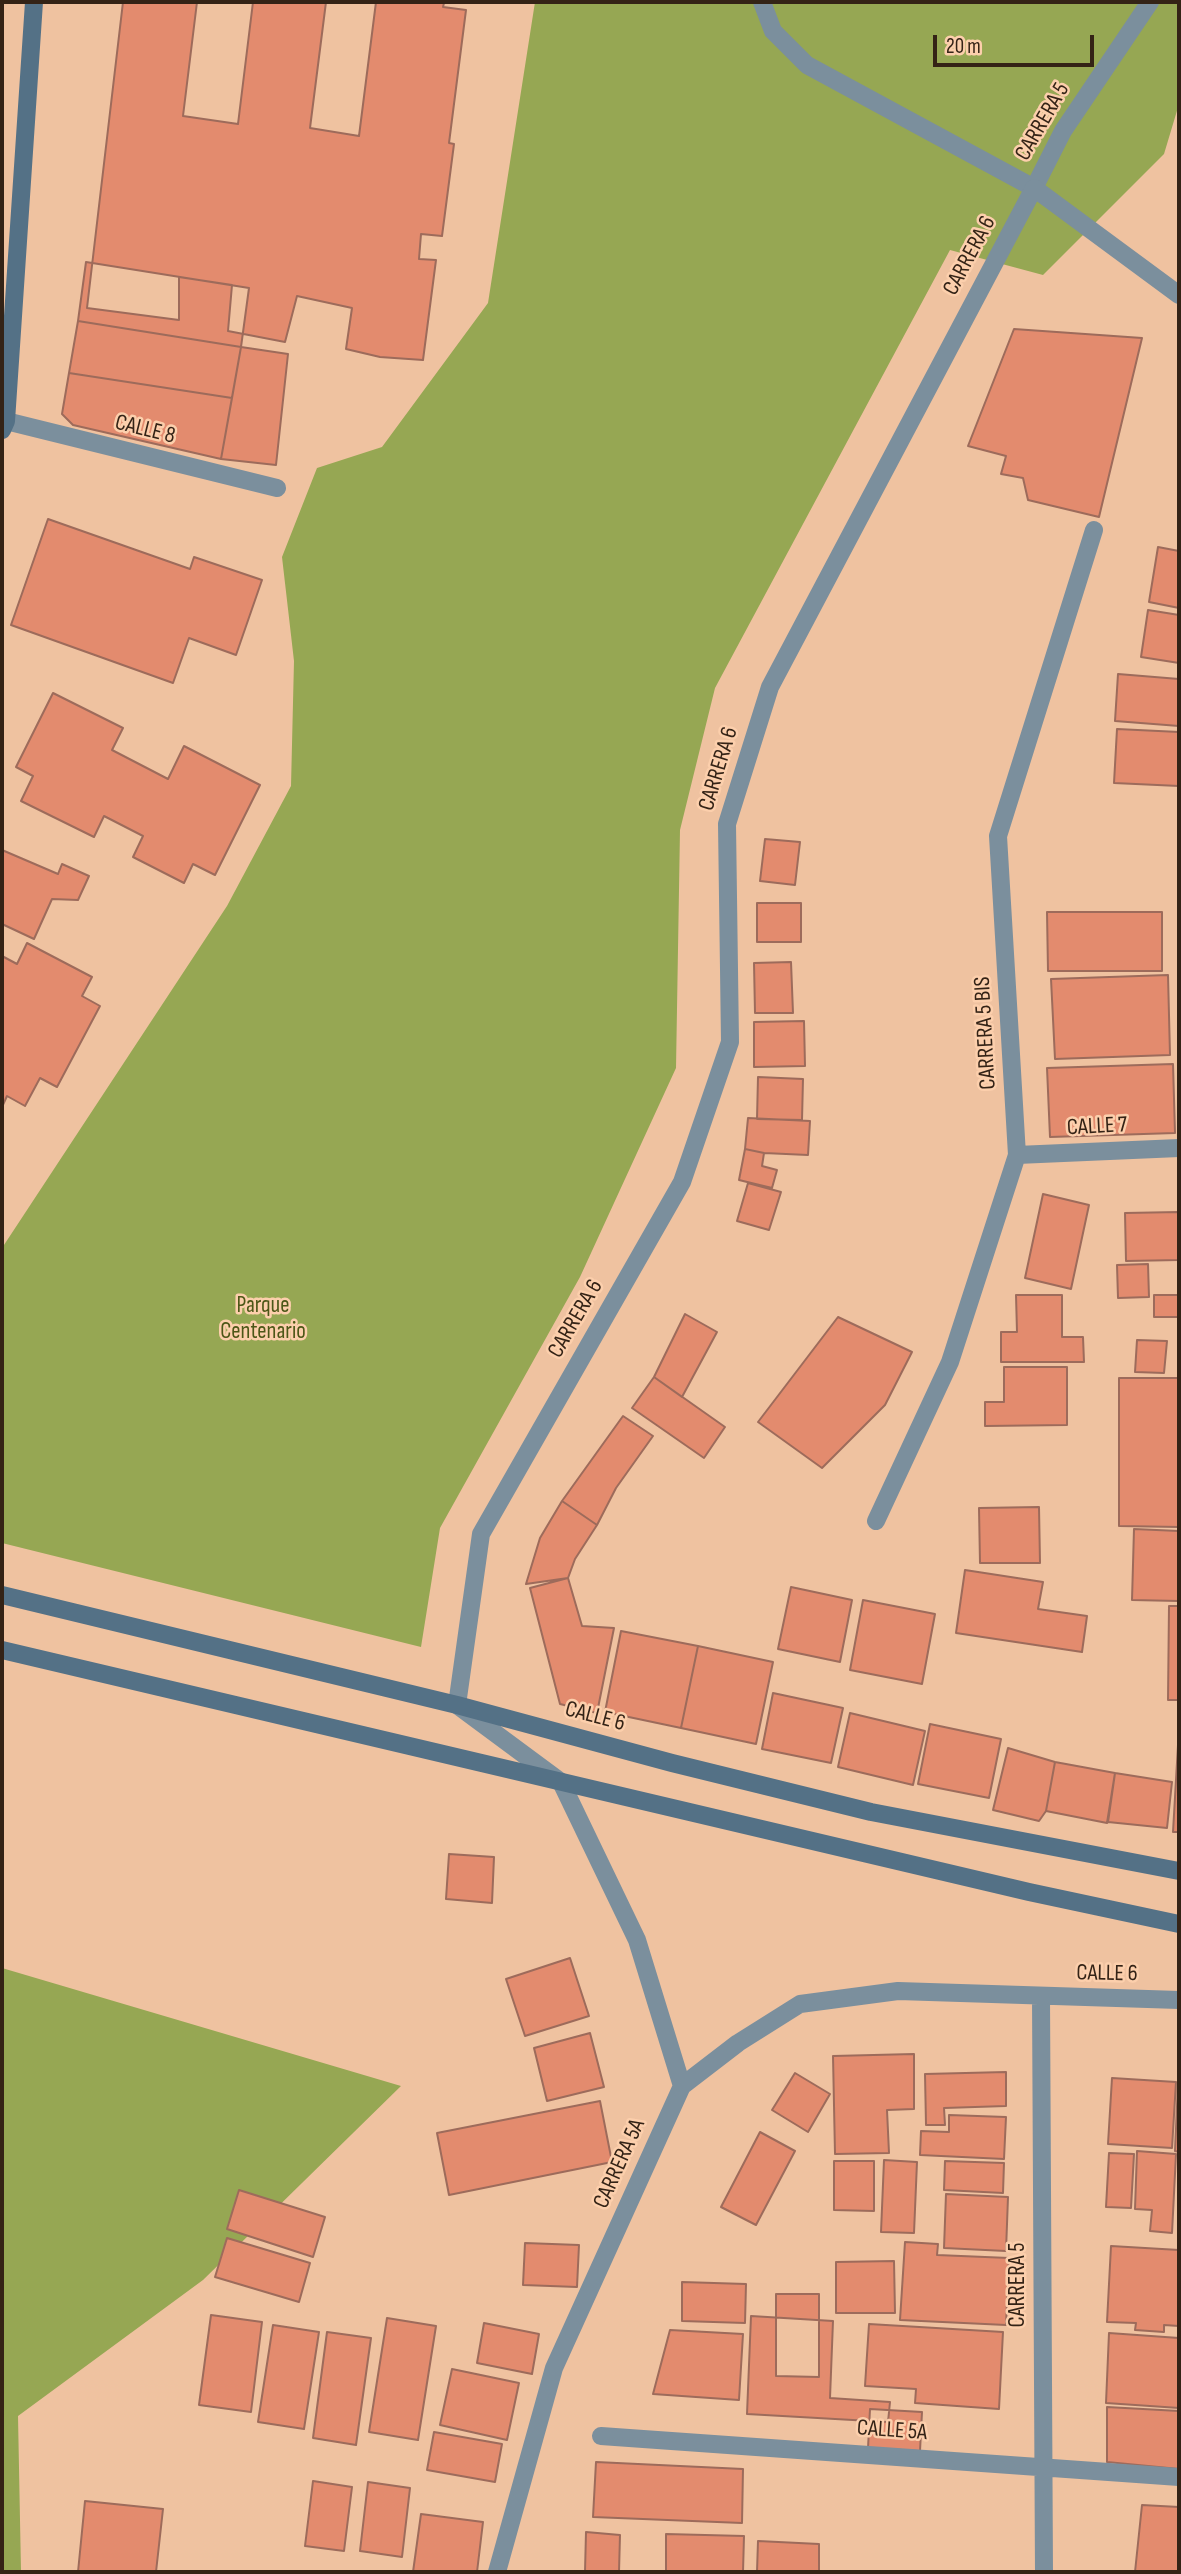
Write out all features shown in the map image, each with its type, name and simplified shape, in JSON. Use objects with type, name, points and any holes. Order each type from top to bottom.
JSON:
[{"type":"street","points":[[3,424],[34,2]]},
{"type":"street","points":[[762,2],[773,31],[807,65],[1034,188]]},
{"type":"street","name":"CARRERA 5","points":[[1150,2],[1063,131],[1034,188],[1179,295]]},
{"type":"street","name":"CARRERA 6","points":[[457,1705],[481,1534],[682,1182],[730,1042],[727,824],[770,687],[1034,188]]},
{"type":"street","name":"CALLE 8","points":[[3,424],[276,488]]},
{"type":"street","name":"CARRERA 5 BIS","points":[[876,1521],[950,1362],[1017,1154],[999,836],[1094,530]]},
{"type":"street","name":"CALLE 7","points":[[1017,1154],[1179,1148]]},
{"type":"street","name":"CALLE 6","points":[[2,1595],[457,1705],[672,1763],[871,1812],[1179,1871]]},
{"type":"street","points":[[2,1650],[1063,1900],[1179,1924]]},
{"type":"street","points":[[457,1705],[561,1782],[637,1940],[682,2086]]},
{"type":"street","name":"CALLE 6","points":[[682,2086],[738,2043],[800,2004],[898,1991],[1179,2000]]},
{"type":"street","name":"CARRERA 5","points":[[1041,1997],[1044,2572]]},
{"type":"street","name":"CARRERA 5A","points":[[497,2572],[554,2368],[682,2086]]},
{"type":"street","name":"CALLE 5A","points":[[601,2436],[1179,2477]]},
{"type":"green space","name":"Parque Centenario","points":[[535,2],[1179,2],[1179,104],[1164,154],[1043,275],[950,250],[715,688],[680,830],[676,1068],[580,1277],[440,1528],[421,1647],[2,1543],[2,1248],[227,906],[291,786],[294,661],[282,557],[317,468],[382,447],[488,303]]},
{"type":"green space","points":[[2,1968],[401,2086],[203,2280],[18,2416],[21,2572],[2,2572]]},
{"type":"building","points":[[123,2],[197,2],[183,116],[238,124],[253,2],[326,2],[310,128],[359,136],[376,2],[434,2],[444,3],[443,7],[466,10],[449,143],[454,144],[442,236],[421,234],[419,259],[436,260],[423,360],[380,357],[346,349],[352,308],[297,296],[285,342],[228,331],[232,285],[179,277],[179,320],[87,308]]},
{"type":"building","points":[[86,262],[249,288],[241,347],[78,321]]},
{"type":"building","points":[[78,321],[241,347],[232,398],[69,373]]},
{"type":"building","points":[[1014,329],[1142,338],[1099,517],[1028,500],[1023,478],[1001,474],[1006,456],[968,446]]},
{"type":"building","points":[[241,347],[288,354],[276,465],[221,459]]},
{"type":"building","points":[[69,373],[232,398],[221,459],[73,425],[62,414]]},
{"type":"building","points":[[48,519],[190,569],[194,557],[262,580],[236,655],[189,638],[173,683],[11,625]]},
{"type":"building","points":[[1158,547],[1179,551],[1179,608],[1149,602]]},
{"type":"building","points":[[1148,610],[1179,615],[1179,663],[1141,657]]},
{"type":"building","points":[[1118,674],[1179,679],[1179,726],[1115,721]]},
{"type":"building","points":[[53,693],[123,728],[112,750],[168,779],[184,746],[260,785],[215,875],[193,864],[184,883],[133,857],[143,836],[104,816],[94,837],[21,801],[33,776],[16,767]]},
{"type":"building","points":[[1117,729],[1179,732],[1179,786],[1114,783]]},
{"type":"building","points":[[765,839],[800,842],[795,885],[760,881]]},
{"type":"building","points":[[2,850],[58,874],[62,864],[89,876],[78,900],[52,899],[34,939],[2,924]]},
{"type":"building","points":[[757,903],[801,903],[801,942],[757,942]]},
{"type":"building","points":[[1047,912],[1162,912],[1162,971],[1048,971]]},
{"type":"building","points":[[27,943],[92,977],[82,996],[100,1006],[57,1087],[40,1078],[25,1106],[7,1096],[2,1107],[2,956],[17,964]]},
{"type":"building","points":[[791,962],[793,1013],[755,1013],[754,963]]},
{"type":"building","points":[[1168,975],[1170,1055],[1055,1059],[1051,979]]},
{"type":"building","points":[[804,1021],[805,1066],[754,1067],[754,1022]]},
{"type":"building","points":[[1173,1064],[1175,1133],[1050,1137],[1047,1068]]},
{"type":"building","points":[[758,1077],[803,1079],[802,1120],[757,1119]]},
{"type":"building","points":[[748,1118],[810,1121],[808,1155],[764,1153],[745,1149]]},
{"type":"building","points":[[745,1149],[764,1153],[762,1166],[777,1170],[772,1188],[739,1180]]},
{"type":"building","points":[[748,1183],[781,1192],[769,1230],[737,1221]]},
{"type":"building","points":[[1043,1194],[1089,1205],[1071,1289],[1025,1278]]},
{"type":"building","points":[[1179,1212],[1179,1260],[1126,1261],[1125,1213]]},
{"type":"building","points":[[1148,1264],[1149,1297],[1118,1298],[1117,1265]]},
{"type":"building","points":[[1016,1295],[1062,1295],[1062,1337],[1083,1337],[1084,1362],[1001,1362],[1001,1332],[1017,1332]]},
{"type":"building","points":[[1154,1295],[1179,1295],[1179,1317],[1154,1317]]},
{"type":"building","points":[[685,1314],[717,1332],[682,1397],[654,1377]]},
{"type":"building","points":[[838,1317],[912,1352],[885,1405],[822,1468],[758,1422]]},
{"type":"building","points":[[1137,1340],[1167,1341],[1164,1373],[1135,1372]]},
{"type":"building","points":[[1004,1367],[1067,1367],[1067,1425],[985,1426],[985,1402],[1004,1402]]},
{"type":"building","points":[[654,1377],[725,1427],[704,1458],[632,1408]]},
{"type":"building","points":[[1119,1378],[1179,1378],[1179,1527],[1119,1526]]},
{"type":"building","points":[[623,1416],[653,1436],[616,1488],[597,1525],[562,1501]]},
{"type":"building","points":[[562,1501],[597,1525],[575,1559],[568,1578],[526,1584],[540,1538]]},
{"type":"building","points":[[1039,1507],[1040,1563],[980,1563],[979,1508]]},
{"type":"building","points":[[1134,1529],[1179,1531],[1179,1601],[1132,1600]]},
{"type":"building","points":[[965,1570],[1043,1582],[1038,1609],[1087,1616],[1082,1652],[956,1633]]},
{"type":"building","points":[[568,1578],[582,1626],[614,1628],[597,1713],[560,1704],[530,1588]]},
{"type":"building","points":[[791,1587],[852,1600],[840,1662],[778,1649]]},
{"type":"building","points":[[863,1600],[935,1614],[922,1684],[850,1670]]},
{"type":"building","points":[[1169,1606],[1179,1606],[1179,1700],[1168,1700]]},
{"type":"building","points":[[621,1631],[698,1646],[681,1728],[605,1712]]},
{"type":"building","points":[[698,1646],[773,1662],[756,1744],[681,1728]]},
{"type":"building","points":[[773,1693],[843,1708],[831,1763],[762,1749]]},
{"type":"building","points":[[850,1713],[925,1731],[913,1785],[838,1767]]},
{"type":"building","points":[[930,1724],[1001,1739],[989,1798],[918,1784]]},
{"type":"building","points":[[1178,1745],[1179,1832],[1173,1832]]},
{"type":"building","points":[[1008,1748],[1055,1762],[1046,1811],[1039,1821],[993,1810]]},
{"type":"building","points":[[1055,1762],[1115,1773],[1107,1823],[1046,1811]]},
{"type":"building","points":[[1115,1773],[1172,1782],[1167,1828],[1108,1822]]},
{"type":"building","points":[[449,1854],[494,1857],[492,1903],[446,1899]]},
{"type":"building","points":[[570,1958],[589,2016],[525,2036],[506,1979]]},
{"type":"building","points":[[590,2033],[604,2087],[547,2101],[534,2048]]},
{"type":"building","points":[[914,2054],[914,2109],[887,2110],[889,2153],[835,2154],[833,2056]]},
{"type":"building","points":[[1006,2072],[1006,2106],[944,2108],[945,2125],[926,2125],[925,2074]]},
{"type":"building","points":[[795,2073],[830,2094],[808,2132],[772,2110]]},
{"type":"building","points":[[1112,2078],[1176,2082],[1172,2148],[1108,2144]]},
{"type":"building","points":[[1179,2085],[1179,2152],[1175,2151]]},
{"type":"building","points":[[600,2101],[612,2162],[449,2195],[437,2133]]},
{"type":"building","points":[[949,2115],[1006,2117],[1004,2159],[920,2155],[921,2131],[949,2132]]},
{"type":"building","points":[[760,2132],[795,2151],[756,2225],[721,2207]]},
{"type":"building","points":[[1137,2151],[1176,2154],[1172,2233],[1150,2231],[1152,2210],[1135,2209]]},
{"type":"building","points":[[1109,2153],[1134,2154],[1131,2208],[1106,2207]]},
{"type":"building","points":[[884,2160],[917,2162],[914,2233],[881,2232]]},
{"type":"building","points":[[834,2161],[874,2161],[874,2211],[834,2210]]},
{"type":"building","points":[[945,2161],[1004,2163],[1003,2193],[944,2190]]},
{"type":"building","points":[[239,2190],[325,2217],[313,2257],[227,2229]]},
{"type":"building","points":[[946,2194],[1008,2197],[1006,2251],[944,2248]]},
{"type":"building","points":[[227,2238],[310,2263],[299,2302],[215,2277]]},
{"type":"building","points":[[905,2242],[938,2244],[937,2255],[1009,2258],[1006,2325],[900,2320]]},
{"type":"building","points":[[525,2243],[579,2245],[577,2287],[523,2285]]},
{"type":"building","points":[[1111,2246],[1179,2250],[1179,2326],[1164,2325],[1164,2332],[1135,2330],[1136,2323],[1107,2322]]},
{"type":"building","points":[[894,2261],[895,2313],[836,2313],[836,2262]]},
{"type":"building","points":[[682,2282],[746,2284],[745,2323],[682,2321]]},
{"type":"building","points":[[776,2294],[819,2294],[819,2377],[776,2376]]},
{"type":"building","points":[[211,2315],[262,2322],[251,2412],[199,2405]]},
{"type":"building","points":[[751,2316],[833,2321],[830,2398],[890,2402],[888,2422],[747,2414]]},
{"type":"building","points":[[387,2318],[436,2326],[418,2440],[369,2432]]},
{"type":"building","points":[[484,2323],[539,2334],[532,2374],[477,2363]]},
{"type":"building","points":[[869,2324],[1003,2332],[999,2409],[915,2403],[916,2389],[865,2386]]},
{"type":"building","points":[[273,2325],[319,2332],[304,2429],[258,2422]]},
{"type":"building","points":[[670,2330],[743,2334],[739,2400],[653,2394]]},
{"type":"building","points":[[327,2332],[371,2338],[356,2445],[313,2438]]},
{"type":"building","points":[[1109,2333],[1179,2338],[1179,2408],[1106,2403]]},
{"type":"building","points":[[452,2369],[519,2383],[507,2440],[440,2425]]},
{"type":"building","points":[[1107,2407],[1179,2411],[1179,2469],[1107,2462]]},
{"type":"building","points":[[870,2409],[922,2412],[920,2451],[868,2448]]},
{"type":"building","points":[[434,2432],[502,2444],[495,2482],[427,2470]]},
{"type":"building","points":[[596,2462],[743,2469],[742,2523],[593,2517]]},
{"type":"building","points":[[313,2481],[352,2487],[344,2551],[305,2546]]},
{"type":"building","points":[[368,2482],[410,2488],[402,2557],[360,2551]]},
{"type":"building","points":[[85,2501],[163,2509],[156,2572],[78,2572]]},
{"type":"building","points":[[1142,2505],[1179,2507],[1179,2572],[1135,2572]]},
{"type":"building","points":[[421,2514],[483,2522],[477,2572],[413,2572]]},
{"type":"building","points":[[586,2532],[620,2535],[619,2572],[585,2572]]},
{"type":"building","points":[[666,2534],[744,2536],[743,2572],[666,2572]]},
{"type":"building","points":[[758,2541],[819,2544],[819,2572],[757,2572]]}]
